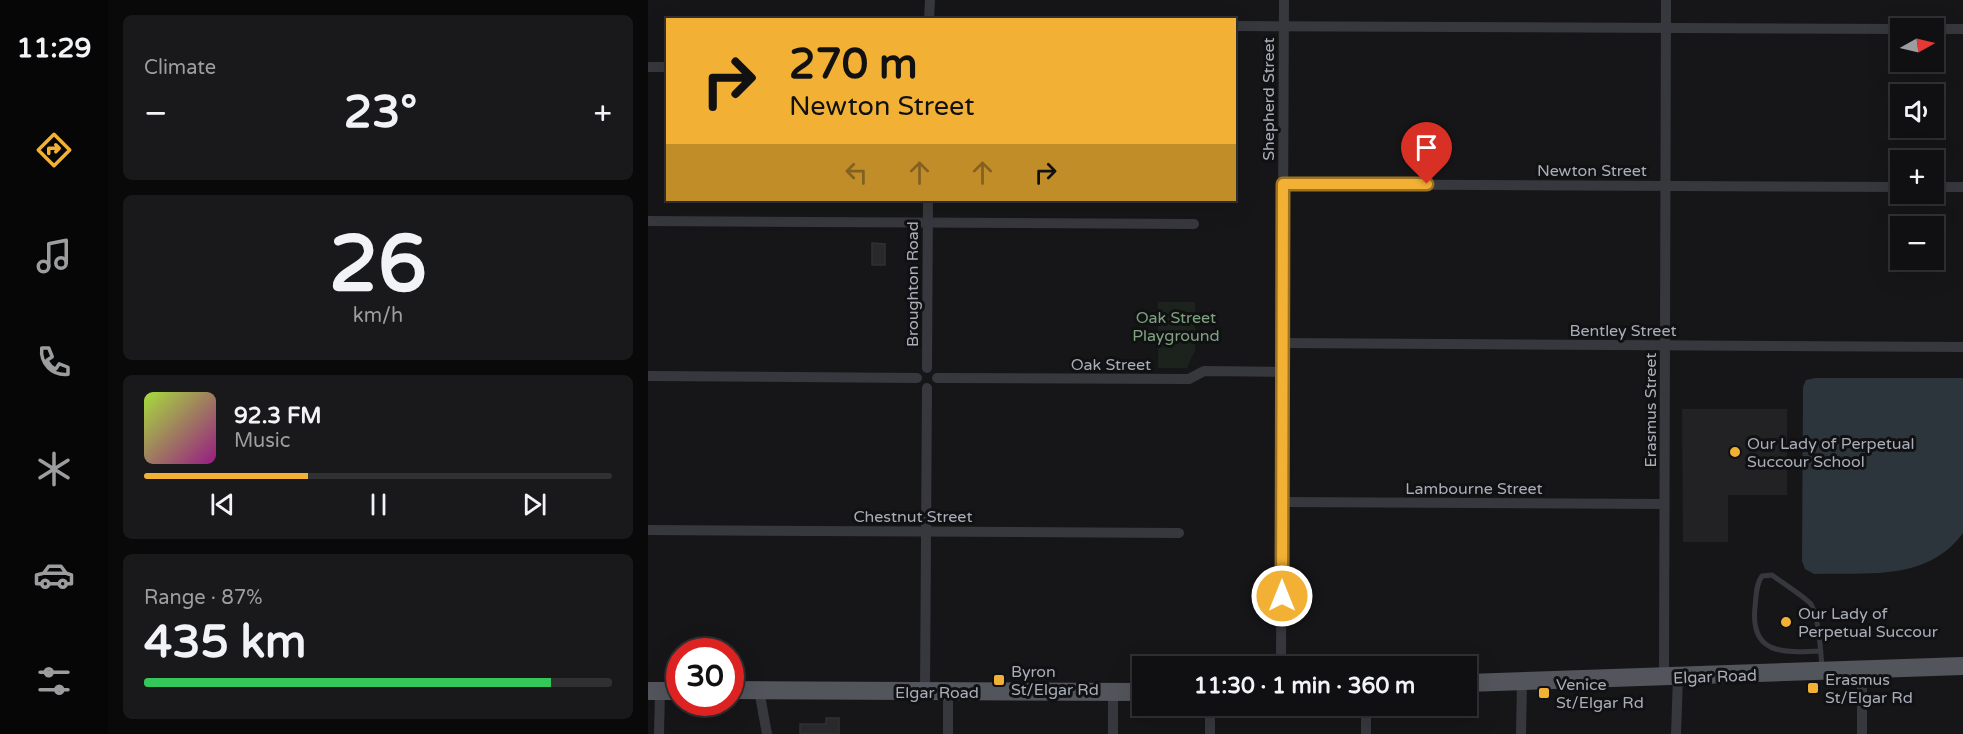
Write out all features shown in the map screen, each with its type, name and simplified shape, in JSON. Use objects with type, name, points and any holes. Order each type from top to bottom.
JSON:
[{"type":"main road","name":"Elgar Road","points":[[1477,683],[1862,672],[1963,666]]},
{"type":"main road","name":"Elgar Road","points":[[744,690],[1132,692]]},
{"type":"street","points":[[929,18],[930,0]]},
{"type":"street","name":"Shepherd Street","points":[[1281,656],[1284,0]]},
{"type":"street","name":"Erasmus Street","points":[[1666,0],[1665,504],[1671,677],[1676,734]]},
{"type":"street","points":[[1236,26],[1890,29]]},
{"type":"street","points":[[1944,29],[1963,29]]},
{"type":"street","points":[[648,67],[666,67]]},
{"type":"street","name":"Newton Street","points":[[1283,184],[1890,187]]},
{"type":"street","points":[[1944,187],[1963,187]]},
{"type":"street","name":"Broughton Road","points":[[927,368],[928,201]]},
{"type":"street","points":[[648,221],[1194,224]]},
{"type":"street","name":"Bentley Street","points":[[1282,343],[1963,348]]},
{"type":"street","points":[[927,368],[933,370],[937,378],[935,384],[927,388],[919,384],[917,378],[919,372],[927,368]]},
{"type":"street","name":"Oak Street","points":[[937,378],[1189,379],[1204,371],[1282,372]]},
{"type":"street","points":[[648,376],[917,378]]},
{"type":"street","points":[[925,692],[927,388]]},
{"type":"street","name":"Lambourne Street","points":[[1282,502],[1665,504]]},
{"type":"street","name":"Chestnut Street","points":[[648,530],[1179,533]]},
{"type":"street","points":[[1862,672],[1862,734]]},
{"type":"street","points":[[1521,734],[1522,682]]},
{"type":"street","points":[[759,690],[767,734]]},
{"type":"street","points":[[654,691],[660,734]]},
{"type":"street","points":[[948,692],[948,734]]},
{"type":"street","points":[[1113,692],[1113,734]]},
{"type":"street","points":[[1210,716],[1210,734]]},
{"type":"street","points":[[1366,716],[1366,734]]},
{"type":"lane","points":[[1820,651],[1797,652],[1766,645],[1759,641],[1754,614],[1762,576],[1772,575],[1811,605],[1820,651],[1823,673]]},
{"type":"shaded area","points":[[1816,378],[1963,378],[1963,533],[1949,549],[1932,560],[1896,571],[1814,574],[1805,569],[1802,561],[1803,387],[1806,380]]},
{"type":"shaded area","name":"Our Lady of Perpetual Succour School","points":[[1682,409],[1787,409],[1787,495],[1728,495],[1728,542],[1683,542]]},
{"type":"green space","name":"Oak Street Playground","points":[[1158,302],[1195,302],[1195,350],[1187,368],[1158,368]]},
{"type":"building","points":[[872,243],[885,244],[885,265],[872,265]]},
{"type":"building","points":[[826,718],[839,718],[839,734],[800,734],[800,724],[826,724]]},
{"type":"place","name":"Our Lady of Perpetual Succour School","points":[[1735,452]]},
{"type":"place","name":"Our Lady of Perpetual Succour","points":[[1786,622]]},
{"type":"place","name":"Byron St/Elgar Rd","points":[[999,680]]},
{"type":"place","name":"Erasmus St/Elgar Rd","points":[[1813,688]]},
{"type":"place","name":"Venice St/Elgar Rd","points":[[1544,693]]},
{"type":"route","points":[[1282,596],[1283,184],[1427,184]]}]
